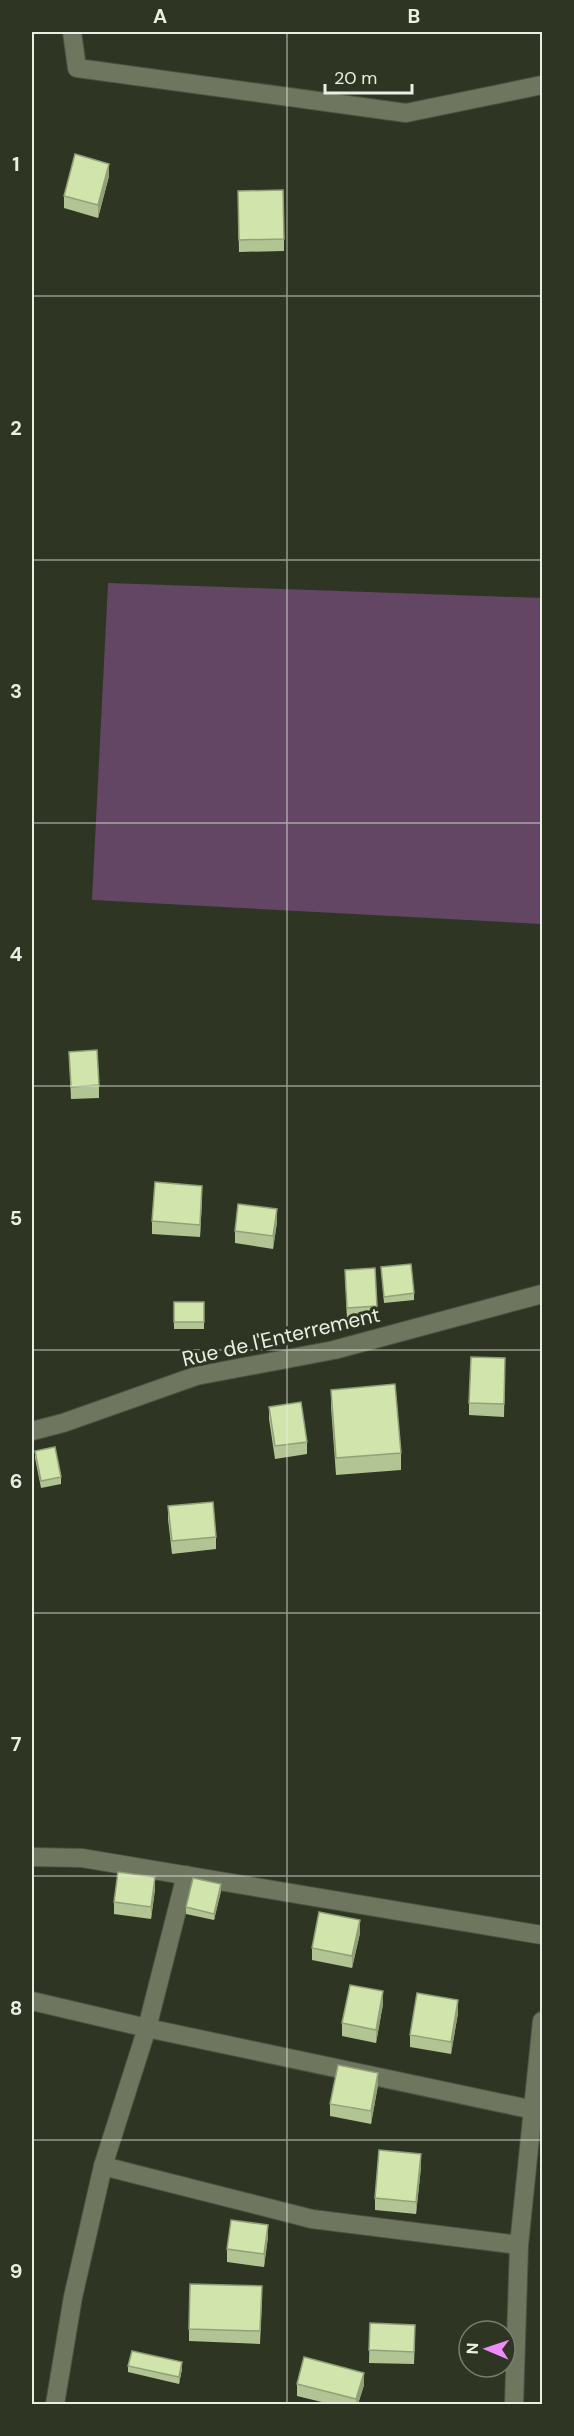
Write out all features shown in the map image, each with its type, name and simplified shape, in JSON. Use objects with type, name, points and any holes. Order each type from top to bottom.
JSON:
[{"type":"street","points":[[72,32],[77,68],[406,113],[543,85]]},
{"type":"street","name":"Rue de l'Enterrement","points":[[32,1431],[63,1423],[196,1376],[334,1350],[543,1294]]},
{"type":"street","points":[[32,1857],[82,1858],[543,1935]]},
{"type":"street","points":[[55,2404],[73,2296],[103,2166],[147,2028],[186,1875]]},
{"type":"street","points":[[32,2001],[147,2028],[534,2110]]},
{"type":"street","points":[[514,2404],[519,2245],[536,2157],[534,2110],[543,2021]]},
{"type":"street","points":[[103,2166],[312,2219],[519,2245]]},
{"type":"shaded area","points":[[108,583],[542,598],[542,924],[92,900]]},
{"type":"building","points":[[75,154],[109,164],[98,205],[64,196]]},
{"type":"building","points":[[283,190],[284,239],[239,240],[238,191]]},
{"type":"building","points":[[97,1050],[99,1085],[71,1087],[69,1052]]},
{"type":"building","points":[[155,1182],[202,1186],[200,1225],[152,1221]]},
{"type":"building","points":[[238,1204],[277,1209],[273,1236],[235,1231]]},
{"type":"building","points":[[411,1264],[414,1293],[384,1297],[381,1267]]},
{"type":"building","points":[[375,1268],[377,1306],[347,1308],[345,1270]]},
{"type":"building","points":[[174,1302],[204,1302],[204,1322],[174,1322]]},
{"type":"building","points":[[471,1357],[505,1358],[504,1404],[469,1403]]},
{"type":"building","points":[[395,1384],[401,1453],[336,1458],[331,1390]]},
{"type":"building","points":[[301,1402],[307,1442],[275,1446],[269,1407]]},
{"type":"building","points":[[55,1447],[61,1477],[41,1481],[35,1451]]},
{"type":"building","points":[[213,1502],[216,1537],[172,1541],[168,1506]]},
{"type":"building","points":[[118,1872],[155,1877],[151,1907],[114,1902]]},
{"type":"building","points":[[193,1878],[221,1884],[214,1914],[186,1907]]},
{"type":"building","points":[[319,1912],[360,1920],[352,1956],[312,1948]]},
{"type":"building","points":[[350,1985],[383,1991],[376,2030],[342,2023]]},
{"type":"building","points":[[417,1993],[458,2000],[451,2042],[410,2035]]},
{"type":"building","points":[[338,2065],[378,2073],[371,2111],[330,2104]]},
{"type":"building","points":[[379,2150],[421,2154],[416,2202],[375,2198]]},
{"type":"building","points":[[231,2220],[268,2225],[264,2254],[227,2249]]},
{"type":"building","points":[[190,2284],[262,2286],[260,2331],[189,2329]]},
{"type":"building","points":[[370,2323],[415,2325],[414,2352],[369,2350]]},
{"type":"building","points":[[132,2351],[182,2362],[179,2377],[128,2366]]},
{"type":"building","points":[[304,2357],[364,2373],[356,2399],[297,2384]]}]
